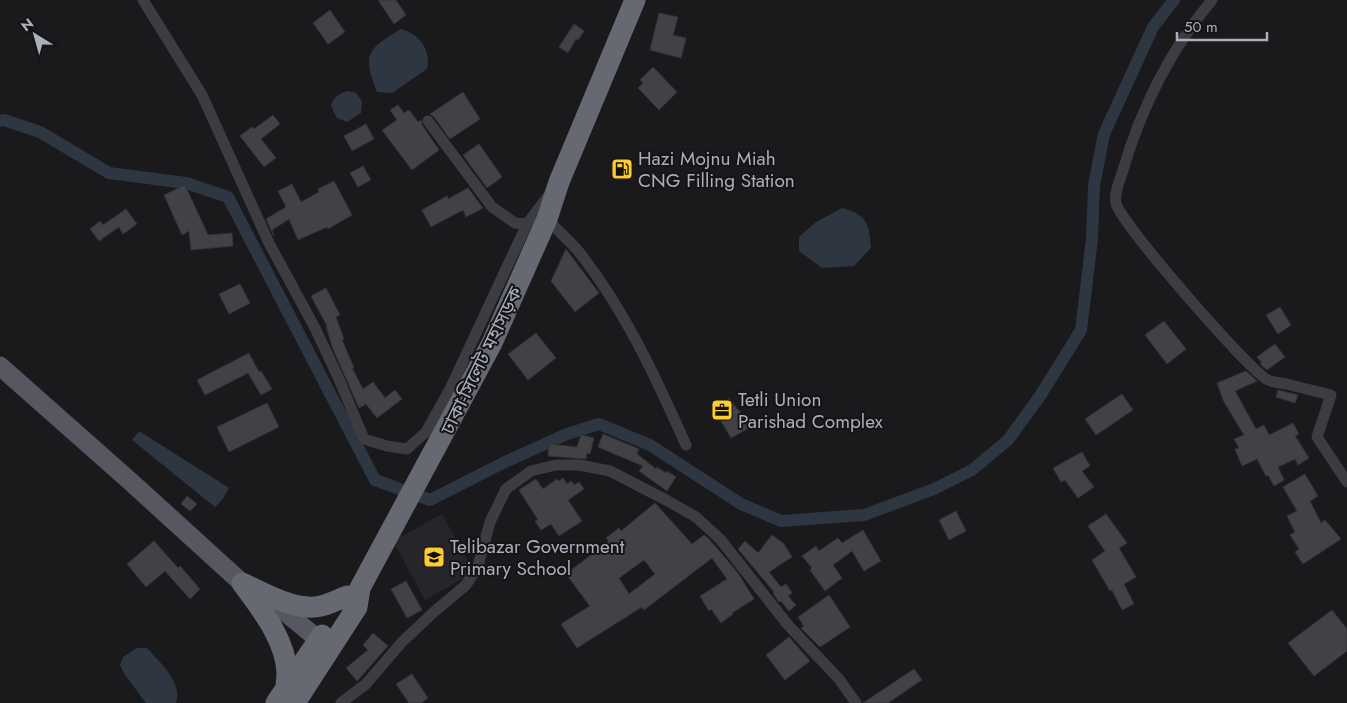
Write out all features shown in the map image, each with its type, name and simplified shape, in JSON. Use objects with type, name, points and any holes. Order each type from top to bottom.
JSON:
[{"type":"highway","name":"ঢাকা-সিলেট মহাসড়ক","points":[[326,642],[354,592],[373,564],[433,456],[492,343],[537,222],[559,182],[635,0]]},
{"type":"highway","points":[[242,583],[304,607],[321,606],[354,592]]},
{"type":"highway","points":[[242,583],[270,625],[281,647],[287,672],[285,698]]},
{"type":"highway","points":[[285,698],[326,642]]},
{"type":"highway","points":[[285,698],[317,668],[326,642]]},
{"type":"main road","points":[[0,366],[242,583],[260,597],[273,602],[313,635],[326,642]]},
{"type":"street","points":[[143,0],[202,95],[269,243],[340,379],[364,439],[387,446],[407,449],[426,432],[537,222]]},
{"type":"street","points":[[1212,0],[1186,34],[1147,105],[1132,141],[1116,193],[1116,204],[1121,214],[1153,255],[1238,354],[1268,380],[1331,395],[1316,437],[1347,482]]},
{"type":"street","points":[[428,121],[492,207],[515,223],[537,222],[578,251],[620,311],[654,372],[686,445]]},
{"type":"street","points":[[341,703],[366,684],[402,642],[466,585],[478,566],[490,522],[506,489],[531,471],[556,465],[579,465],[610,471],[696,517],[720,539],[788,625],[838,679],[856,703]]},
{"type":"shaded area","points":[[401,29],[414,35],[423,44],[427,55],[427,69],[392,93],[377,92],[370,69],[369,60],[371,54],[381,42]]},
{"type":"shaded area","points":[[347,91],[356,93],[362,101],[361,113],[347,122],[337,118],[331,106],[336,97]]},
{"type":"shaded area","points":[[842,208],[857,214],[865,221],[868,226],[871,248],[854,266],[822,268],[799,251],[799,237],[816,222]]},
{"type":"shaded area","points":[[139,431],[229,488],[222,500],[215,507],[132,440]]},
{"type":"shaded area","name":"Telibazar Government Primary School","points":[[442,514],[474,572],[425,600],[393,541]]},
{"type":"shaded area","points":[[137,648],[147,648],[169,673],[176,688],[176,703],[146,703],[125,675],[120,665],[123,657]]},
{"type":"building","points":[[378,0],[396,0],[406,15],[394,24]]},
{"type":"building","points":[[330,10],[345,32],[328,44],[313,23]]},
{"type":"building","points":[[659,13],[678,17],[673,35],[686,38],[681,58],[650,50]]},
{"type":"building","points":[[574,24],[584,31],[578,40],[576,39],[568,53],[559,47]]},
{"type":"building","points":[[653,67],[677,92],[659,110],[638,88],[643,83],[640,80]]},
{"type":"building","points":[[463,92],[480,119],[450,139],[430,114]]},
{"type":"building","points":[[398,105],[404,113],[409,110],[418,122],[421,120],[422,125],[439,150],[412,170],[382,130],[397,120],[390,110]]},
{"type":"building","points":[[273,115],[280,124],[261,139],[276,158],[264,167],[240,136],[252,127],[254,129]]},
{"type":"building","points":[[366,124],[374,139],[352,151],[344,136]]},
{"type":"building","points":[[479,144],[502,177],[487,188],[463,155]]},
{"type":"building","points":[[363,166],[371,180],[358,187],[350,173]]},
{"type":"building","points":[[334,181],[352,215],[328,229],[327,227],[298,240],[289,219],[272,230],[274,236],[266,219],[286,207],[278,191],[292,184],[301,202],[319,192],[318,189]]},
{"type":"building","points":[[185,185],[208,235],[232,233],[233,246],[191,250],[189,231],[182,235],[164,195]]},
{"type":"building","points":[[468,188],[483,208],[466,217],[463,210],[431,227],[422,210],[447,196],[448,199]]},
{"type":"building","points":[[126,209],[137,224],[123,234],[119,227],[99,241],[90,229],[100,221],[103,225]]},
{"type":"building","points":[[566,249],[599,293],[575,312],[551,281]]},
{"type":"building","points":[[240,284],[250,303],[229,314],[219,294]]},
{"type":"building","points":[[326,288],[340,315],[336,317],[344,339],[342,340],[354,368],[352,368],[363,389],[373,382],[385,398],[395,390],[402,399],[377,418],[366,404],[359,408],[333,349],[327,326],[311,296]]},
{"type":"building","points":[[1280,307],[1291,325],[1278,334],[1266,315]]},
{"type":"building","points":[[1164,321],[1186,349],[1167,364],[1145,335]]},
{"type":"building","points":[[536,333],[556,358],[528,380],[508,354]]},
{"type":"building","points":[[1275,344],[1285,357],[1267,370],[1260,364],[1262,363],[1257,357]]},
{"type":"building","points":[[249,353],[259,372],[261,371],[272,389],[261,395],[248,373],[205,395],[197,380]]},
{"type":"building","points":[[1246,371],[1257,381],[1235,391],[1256,429],[1264,425],[1269,435],[1293,423],[1299,434],[1295,436],[1309,458],[1298,465],[1295,459],[1278,467],[1284,480],[1274,486],[1257,459],[1242,466],[1235,449],[1239,448],[1234,439],[1244,435],[1224,402],[1217,383]]},
{"type":"building","points":[[1278,390],[1298,395],[1295,403],[1276,397]]},
{"type":"building","points":[[1122,394],[1133,410],[1096,435],[1085,419]]},
{"type":"building","points":[[729,398],[739,410],[749,428],[731,438],[714,409]]},
{"type":"building","points":[[267,403],[279,427],[229,452],[217,427]]},
{"type":"building","points":[[603,434],[639,449],[637,454],[656,469],[657,467],[666,473],[667,471],[676,477],[667,491],[639,471],[643,466],[598,447]]},
{"type":"building","points":[[581,435],[594,438],[590,454],[587,453],[586,459],[548,456],[549,444],[577,447]]},
{"type":"building","points":[[1082,452],[1090,466],[1082,471],[1094,487],[1078,498],[1065,480],[1061,482],[1053,468]]},
{"type":"building","points":[[1305,474],[1318,496],[1310,501],[1321,523],[1325,520],[1341,539],[1303,564],[1295,552],[1299,549],[1290,535],[1295,532],[1287,516],[1297,511],[1283,487]]},
{"type":"building","points":[[563,478],[567,484],[571,481],[574,485],[579,482],[584,489],[568,500],[582,521],[559,536],[551,524],[541,530],[535,521],[538,520],[519,490],[536,479],[543,489],[557,479],[559,481]]},
{"type":"building","points":[[187,496],[197,504],[190,511],[181,504]]},
{"type":"building","points":[[655,503],[692,544],[704,535],[709,539],[738,573],[754,599],[732,613],[721,623],[711,609],[709,611],[700,596],[727,579],[712,558],[644,610],[642,607],[577,648],[561,624],[590,606],[566,574],[609,541],[606,538],[619,528],[621,531]],"holes":[[[644,560],[655,574],[629,594],[619,578]]]},
{"type":"building","points":[[956,511],[966,531],[949,540],[939,520]]},
{"type":"building","points":[[1106,514],[1127,543],[1119,548],[1136,577],[1124,584],[1134,604],[1122,610],[1112,590],[1110,591],[1092,560],[1105,551],[1088,526]]},
{"type":"building","points":[[863,530],[881,561],[864,571],[852,551],[833,565],[842,578],[825,591],[810,570],[812,568],[802,556],[816,546],[819,551],[838,538],[842,543]]},
{"type":"building","points":[[772,535],[784,544],[792,557],[769,572],[781,587],[786,584],[792,593],[788,596],[796,605],[789,611],[781,601],[779,602],[774,592],[738,549],[745,541],[758,553]]},
{"type":"building","points":[[154,541],[200,589],[190,599],[165,571],[146,587],[127,564]]},
{"type":"building","points":[[406,581],[422,610],[407,618],[391,589]]},
{"type":"building","points":[[829,595],[850,627],[820,647],[801,628],[804,626],[798,617]]},
{"type":"building","points":[[1332,610],[1347,629],[1347,651],[1314,676],[1288,643]]},
{"type":"building","points":[[373,633],[388,646],[357,681],[346,668],[368,650],[363,645]]},
{"type":"building","points":[[789,637],[810,661],[785,680],[766,655]]},
{"type":"building","points":[[914,669],[922,680],[888,703],[863,703]]},
{"type":"building","points":[[412,674],[428,698],[421,703],[409,703],[396,684]]},
{"type":"waterway","points":[[0,121],[4,120],[40,132],[109,173],[186,183],[228,197],[375,480],[430,500],[505,462],[567,434],[599,424],[650,445],[741,504],[781,521],[864,515],[934,489],[972,470],[1008,440],[1040,396],[1081,330],[1092,239],[1094,185],[1104,134],[1153,27],[1174,0]]},
{"type":"place","name":"Hazi Mojnu Miah CNG Filling Station","points":[[622,169]]},
{"type":"place","name":"Tetli Union Parishad Complex","points":[[722,410]]},
{"type":"place","name":"Telibazar Government Primary School","points":[[434,557]]}]
